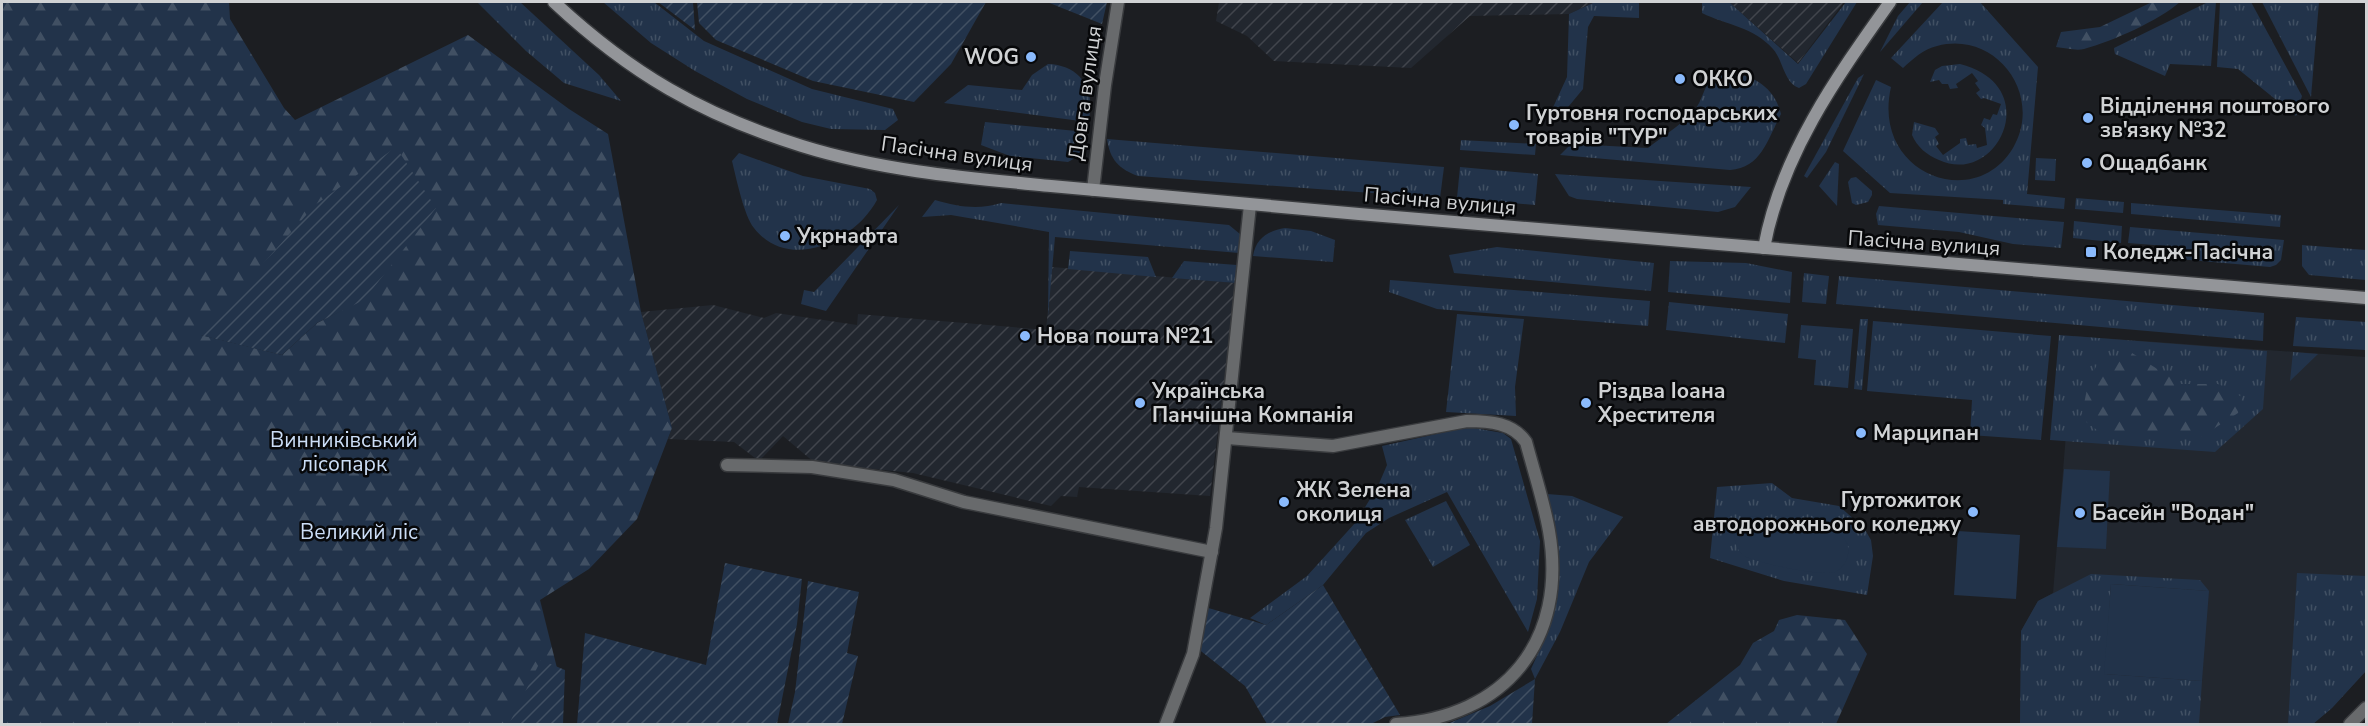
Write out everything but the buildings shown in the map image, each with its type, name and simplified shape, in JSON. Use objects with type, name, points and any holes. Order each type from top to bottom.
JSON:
[{"type":"main road","name":"Пасічна вулиця","points":[[554,2],[584,30],[642,74],[709,112],[770,136],[851,159],[921,171],[1250,205],[2367,298]]},
{"type":"main road","points":[[1764,248],[1770,214],[1790,161],[1855,51],[1890,2]]},
{"type":"street","name":"Довга вулиця","points":[[1093,190],[1105,85],[1118,2]]},
{"type":"street","points":[[1166,724],[1193,654],[1212,552],[1227,438],[1250,205]]},
{"type":"street","points":[[1227,438],[1334,446],[1467,421],[1480,421],[1510,426],[1520,433],[1526,442],[1549,532],[1551,553],[1551,588],[1545,619],[1532,650],[1508,682],[1483,702],[1440,718],[1396,724]]},
{"type":"street","points":[[727,465],[812,467],[894,480],[964,502],[1212,552]]},
{"type":"street","points":[[2350,724],[2367,708]]},
{"type":"shaded area","points":[[1219,2],[1594,2],[1569,14],[1470,16],[1411,68],[1274,61],[1247,36],[1216,21]]},
{"type":"shaded area","points":[[1729,2],[1844,2],[1798,63]]},
{"type":"shaded area","points":[[1052,267],[1236,283],[1210,496],[1079,487],[1077,497],[1061,496],[1051,506],[913,473],[815,463],[783,436],[759,461],[734,442],[668,439],[672,428],[641,312],[713,305],[764,318],[776,313],[857,325],[858,314],[1046,330]]},
{"type":"shaded area","points":[[2074,336],[2366,357],[2366,671],[2332,708],[2313,724],[2020,724],[2021,631],[2038,601],[2053,593]]},
{"type":"green space","name":"Великий ліс","points":[[2,2],[229,2],[230,19],[284,108],[295,120],[468,35],[569,109],[608,134],[641,312],[672,428],[637,519],[589,569],[540,600],[557,668],[527,724],[2,724]],"holes":[[[364,299],[317,323],[282,355],[201,335]]]},
{"type":"green space","points":[[477,2],[520,2],[599,75],[621,101],[564,83],[526,51]]},
{"type":"green space","points":[[603,2],[654,2],[704,41],[812,89],[893,109],[898,120],[885,130],[831,129],[802,122],[747,99],[695,71],[651,43]]},
{"type":"green space","points":[[658,2],[693,2],[695,30]]},
{"type":"green space","points":[[697,2],[986,2],[951,64],[914,102],[813,81],[716,40],[699,23]]},
{"type":"green space","points":[[1047,2],[1107,2],[1102,24]]},
{"type":"green space","points":[[1595,2],[1639,2],[1639,18],[1594,16],[1588,27],[1583,89],[1559,118],[1549,116],[1567,77],[1569,14]]},
{"type":"green space","points":[[1702,2],[1729,2],[1798,64],[1846,2],[1857,2],[1806,84],[1799,88],[1790,81],[1773,49],[1749,31],[1702,13]]},
{"type":"green space","points":[[1910,2],[1923,2],[1880,52],[1898,16]]},
{"type":"green space","points":[[1943,2],[1980,2],[2038,67],[2027,194],[2065,198],[2064,209],[2003,204],[2003,200],[1890,193],[1843,151],[1876,80],[1891,87],[1889,117],[1896,142],[1911,161],[1930,174],[1952,180],[1975,178],[1996,168],[2013,148],[2021,128],[2022,107],[2018,88],[2009,71],[1995,57],[1978,48],[1958,44],[1927,49],[1903,68],[1891,58]]},
{"type":"green space","points":[[2152,2],[2180,2],[2148,23],[2108,41],[2081,50],[2056,47],[2061,32],[2100,27]]},
{"type":"green space","points":[[2208,2],[2216,2],[2211,66],[2170,64],[2165,76],[2115,54],[2114,48]]},
{"type":"green space","points":[[2220,2],[2251,2],[2302,96],[2296,116],[2238,69],[2217,67]]},
{"type":"green space","points":[[2262,2],[2319,2],[2311,97]]},
{"type":"green space","points":[[1048,64],[1069,69],[1084,82],[1090,100],[1088,122],[944,103],[968,85],[1022,90],[1032,75]]},
{"type":"green space","points":[[1960,64],[1986,76],[2001,92],[2006,111],[2004,130],[1994,147],[1979,159],[1960,165],[1930,156],[1912,135],[1914,122],[1935,128],[1939,134],[1935,137],[1939,144],[1936,146],[1943,155],[1960,143],[1960,139],[1966,138],[1968,145],[1976,144],[1977,148],[1987,145],[1985,128],[1981,125],[1984,118],[1990,120],[1993,114],[1997,115],[2001,104],[1981,99],[1976,93],[1980,90],[1975,83],[1978,81],[1972,73],[1956,84],[1958,88],[1950,89],[1948,84],[1942,84],[1939,80],[1930,82],[1935,70],[1942,66]]},
{"type":"green space","points":[[1731,73],[1749,77],[1763,85],[1774,97],[1781,114],[1762,151],[1750,164],[1730,170],[1560,155],[1571,144],[1648,148],[1692,113],[1709,82],[1721,75]]},
{"type":"green space","points":[[1864,74],[1826,152],[1807,178],[1804,176],[1858,78]]},
{"type":"green space","points":[[985,122],[1086,132],[1079,154],[1068,162],[1010,156],[981,145]]},
{"type":"green space","points":[[1107,139],[1444,167],[1440,198],[1138,176],[1116,163],[1110,153]]},
{"type":"green space","points":[[1461,140],[1536,144],[1535,155],[1460,150]]},
{"type":"green space","points":[[396,147],[436,208],[364,300],[317,323],[282,355],[200,335],[315,205]]},
{"type":"green space","points":[[739,153],[803,176],[870,189],[875,193],[877,200],[867,215],[838,239],[802,250],[785,248],[768,241],[750,222],[732,161]]},
{"type":"green space","points":[[2036,158],[2056,159],[2055,181],[2035,180]]},
{"type":"green space","points":[[1835,162],[1839,164],[1837,206],[1819,186]]},
{"type":"green space","points":[[1460,167],[1538,174],[1535,205],[1457,198]]},
{"type":"green space","points":[[1555,174],[1751,187],[1735,207],[1718,212],[1577,199],[1569,196]]},
{"type":"green space","points":[[1856,177],[1872,191],[1872,195],[1868,202],[1856,205],[1852,203],[1848,182],[1851,178]]},
{"type":"green space","points":[[2076,198],[2124,202],[2123,213],[2075,209]]},
{"type":"green space","points":[[935,200],[968,207],[1001,203],[1229,225],[1240,234],[1239,253],[1055,237],[1048,316],[1049,232],[951,215],[922,217]]},
{"type":"green space","points":[[2131,203],[2281,215],[2280,227],[2131,214]]},
{"type":"green space","points":[[899,205],[826,311],[801,304],[804,290],[814,292]]},
{"type":"green space","points":[[1879,206],[2064,222],[2061,248],[2013,244],[1959,232],[1878,225],[1876,214]]},
{"type":"green space","points":[[2074,221],[2122,226],[2121,243],[2073,238]]},
{"type":"green space","points":[[2130,227],[2284,240],[2281,260],[2270,267],[2178,259],[2179,247],[2128,243]]},
{"type":"green space","points":[[1285,228],[1311,231],[1335,240],[1333,262],[1253,256],[1257,244],[1264,236]]},
{"type":"green space","points":[[2302,245],[2366,250],[2366,280],[2309,275],[2302,266]]},
{"type":"green space","points":[[1497,247],[1654,263],[1651,291],[1454,273],[1449,255]]},
{"type":"green space","points":[[1070,251],[1148,257],[1156,277],[1068,269]]},
{"type":"green space","points":[[1184,261],[1237,265],[1236,283],[1172,278]]},
{"type":"green space","points":[[1670,261],[1746,263],[1792,272],[1790,303],[1668,292]]},
{"type":"green space","points":[[1804,273],[1829,276],[1826,304],[1802,302]]},
{"type":"green space","points":[[1839,276],[2264,313],[2263,341],[1836,304]]},
{"type":"green space","points":[[1390,280],[1650,301],[1648,326],[1437,309],[1389,292]]},
{"type":"green space","points":[[1669,302],[1788,314],[1785,343],[1666,330]]},
{"type":"green space","points":[[1457,314],[1524,319],[1515,387],[1516,416],[1446,412]]},
{"type":"green space","points":[[2296,317],[2366,322],[2366,350],[2293,346]]},
{"type":"green space","points":[[1860,319],[1868,319],[1862,390],[1854,389]]},
{"type":"green space","points":[[1873,321],[2051,336],[2041,440],[1970,435],[1972,400],[1867,391]]},
{"type":"green space","points":[[1801,325],[1853,329],[1848,388],[1814,385],[1816,360],[1798,358]]},
{"type":"green space","points":[[2059,335],[2267,351],[2263,409],[2215,452],[2050,440]]},
{"type":"green space","points":[[2293,352],[2318,354],[2290,381]]},
{"type":"green space","points":[[2132,353],[2181,384],[2218,384],[2242,397],[2238,413],[2201,437],[2128,431],[2101,433],[2081,418],[2089,380],[2098,363]]},
{"type":"green space","points":[[1468,427],[1503,433],[1511,439],[1540,541],[1537,599],[1528,632],[1447,492],[1389,518],[1366,533],[1323,585],[1266,625],[1250,618],[1307,576],[1356,522],[1378,486],[1387,465],[1382,446]]},
{"type":"green space","points":[[2064,469],[2110,471],[2106,549],[2057,547]]},
{"type":"green space","points":[[1772,483],[1792,498],[1839,506],[1864,528],[1871,540],[1873,556],[1867,595],[1784,581],[1710,558],[1717,487]]},
{"type":"green space","points":[[1547,494],[1572,496],[1623,517],[1589,562],[1560,632],[1535,679],[1531,669],[1551,621],[1557,590],[1557,558]]},
{"type":"green space","points":[[1446,501],[1470,545],[1433,567],[1405,520]]},
{"type":"green space","points":[[1751,516],[1836,531],[1847,544],[1845,562],[1835,572],[1817,573],[1744,556],[1736,545],[1735,534],[1740,524]]},
{"type":"green space","points":[[1958,531],[2020,535],[2016,599],[1954,595]]},
{"type":"green space","points":[[725,563],[802,579],[797,624],[777,724],[577,724],[585,633],[706,665]]},
{"type":"green space","points":[[2297,573],[2366,576],[2366,671],[2332,708],[2313,724],[2288,724]]},
{"type":"green space","points":[[2091,574],[2200,580],[2209,591],[2111,584],[2105,674],[2202,681],[2199,724],[2020,724],[2021,631],[2038,601]]},
{"type":"green space","points":[[808,581],[859,592],[847,653],[858,656],[842,724],[788,724],[795,692]]},
{"type":"green space","points":[[2111,584],[2209,591],[2202,681],[2104,674]]},
{"type":"green space","points":[[1323,585],[1400,715],[1385,717],[1371,724],[1267,724],[1245,686],[1197,648],[1205,607],[1266,625]]},
{"type":"green space","points":[[1797,615],[1845,620],[1867,654],[1836,724],[1666,724],[1740,665],[1753,643],[1774,631],[1779,620]]},
{"type":"green space","points":[[541,660],[565,670],[563,724],[509,724]]},
{"type":"green space","points":[[1535,679],[1532,724],[1447,724],[1490,706]]},
{"type":"place","name":"WOG","points":[[1031,57]]},
{"type":"place","name":"ОККО","points":[[1680,79]]},
{"type":"place","name":"Відділення поштового зв'язку №32","points":[[2088,118]]},
{"type":"place","name":"Гуртовня господарських товарів \"ТУР\"","points":[[1514,125]]},
{"type":"place","name":"Ощадбанк","points":[[2087,163]]},
{"type":"place","name":"Укрнафта","points":[[785,236]]},
{"type":"place","name":"Коледж-Пасічна","points":[[2091,252]]},
{"type":"place","name":"Нова пошта №21","points":[[1025,336]]},
{"type":"place","name":"Українська Панчішна Компанія","points":[[1140,403]]},
{"type":"place","name":"Різдва Іоана Хрестителя","points":[[1586,403]]},
{"type":"place","name":"Марципан","points":[[1861,433]]},
{"type":"place","name":"ЖК Зелена околиця","points":[[1284,502]]},
{"type":"place","name":"Гуртожиток автодорожнього коледжу","points":[[1973,512]]},
{"type":"place","name":"Басейн \"Водан\"","points":[[2080,513]]},
{"type":"park label","name":"Винниківський лісопарк","points":[[344,452]]}]
